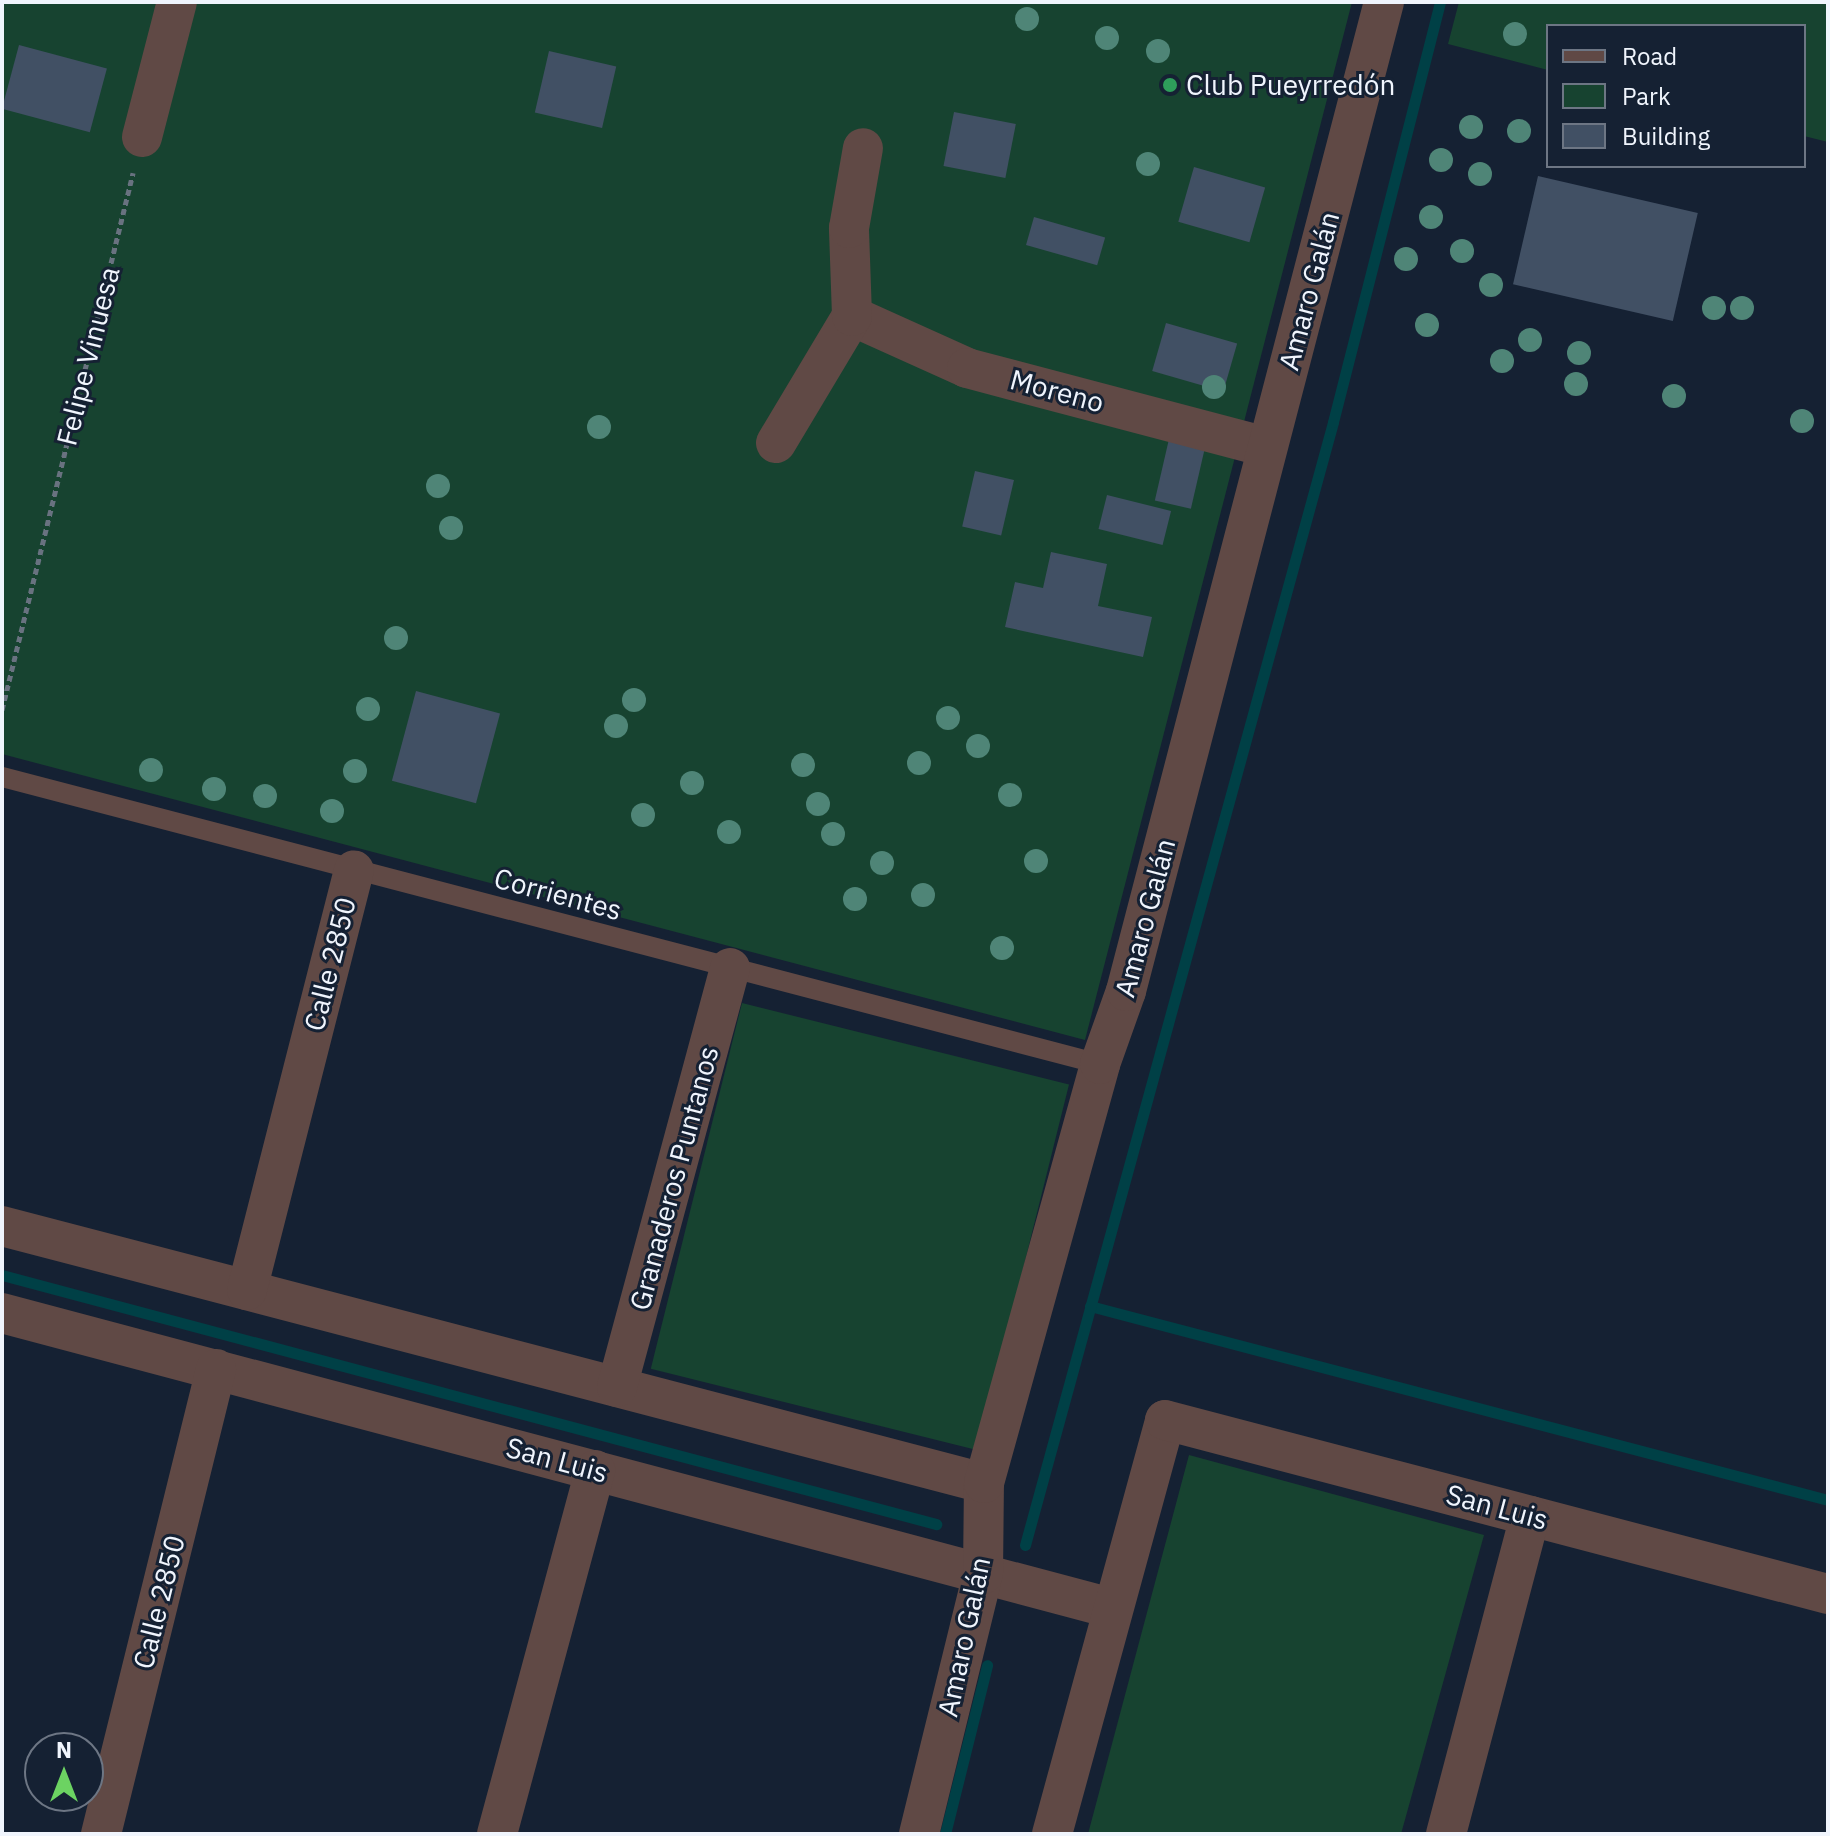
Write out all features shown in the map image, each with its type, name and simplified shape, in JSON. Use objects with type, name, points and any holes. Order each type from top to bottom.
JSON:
[{"type":"street","points":[[142,137],[177,2]]},
{"type":"street","name":"Amaro Galán","points":[[919,1834],[983,1574],[984,1483],[1100,1064],[1126,991],[1384,2]]},
{"type":"street","points":[[776,443],[852,316],[849,228],[863,148]]},
{"type":"street","name":"Moreno","points":[[852,316],[967,368],[1267,447]]},
{"type":"street","name":"Calle 2850","points":[[247,1290],[354,870]]},
{"type":"street","name":"Granaderos Puntanos","points":[[617,1387],[730,968]]},
{"type":"street","points":[[2,1226],[984,1483]]},
{"type":"street","name":"San Luis","points":[[2,1313],[1111,1608],[1165,1420],[1828,1594]]},
{"type":"street","name":"Calle 2850","points":[[101,1834],[216,1369]]},
{"type":"street","points":[[497,1834],[595,1470]]},
{"type":"street","points":[[1446,1834],[1530,1516]]},
{"type":"street","points":[[1052,1834],[1111,1608]]},
{"type":"lane","name":"Corrientes","points":[[2,777],[1100,1064]]},
{"type":"path","name":"Felipe Vinuesa","points":[[2,710],[142,137]]},
{"type":"green space","points":[[2,2],[1352,2],[1085,1040],[2,754]]},
{"type":"green space","points":[[1459,2],[1828,2],[1828,142],[1806,136],[1806,24],[1546,24],[1546,69],[1448,44]]},
{"type":"green space","points":[[742,1003],[1069,1085],[978,1450],[651,1369]]},
{"type":"green space","points":[[1189,1455],[1484,1535],[1401,1834],[1088,1834]]},
{"type":"building","points":[[19,45],[107,69],[90,132],[2,109]]},
{"type":"building","points":[[549,51],[616,67],[602,128],[535,112]]},
{"type":"building","points":[[954,112],[1016,124],[1005,178],[944,166]]},
{"type":"building","points":[[1194,167],[1265,187],[1249,242],[1178,222]]},
{"type":"building","points":[[1538,176],[1698,213],[1673,321],[1513,284]]},
{"type":"building","points":[[1034,217],[1105,237],[1097,265],[1026,245]]},
{"type":"building","points":[[1166,323],[1237,343],[1223,391],[1152,371]]},
{"type":"building","points":[[1169,439],[1205,447],[1191,509],[1155,500]]},
{"type":"building","points":[[975,471],[1014,480],[1001,536],[962,527]]},
{"type":"building","points":[[1107,495],[1171,511],[1163,545],[1099,529]]},
{"type":"building","points":[[1051,552],[1107,564],[1098,606],[1152,617],[1143,657],[1005,627],[1015,582],[1043,588]]},
{"type":"building","points":[[416,691],[500,714],[476,803],[392,781]]},
{"type":"waterway","points":[[1025,1545],[1333,422],[1440,2]]},
{"type":"waterway","points":[[2,1275],[936,1524]]},
{"type":"waterway","points":[[1090,1306],[1828,1500]]},
{"type":"waterway","points":[[945,1834],[987,1665]]},
{"type":"place","name":"Club Pueyrredón","points":[[1170,85]]}]
